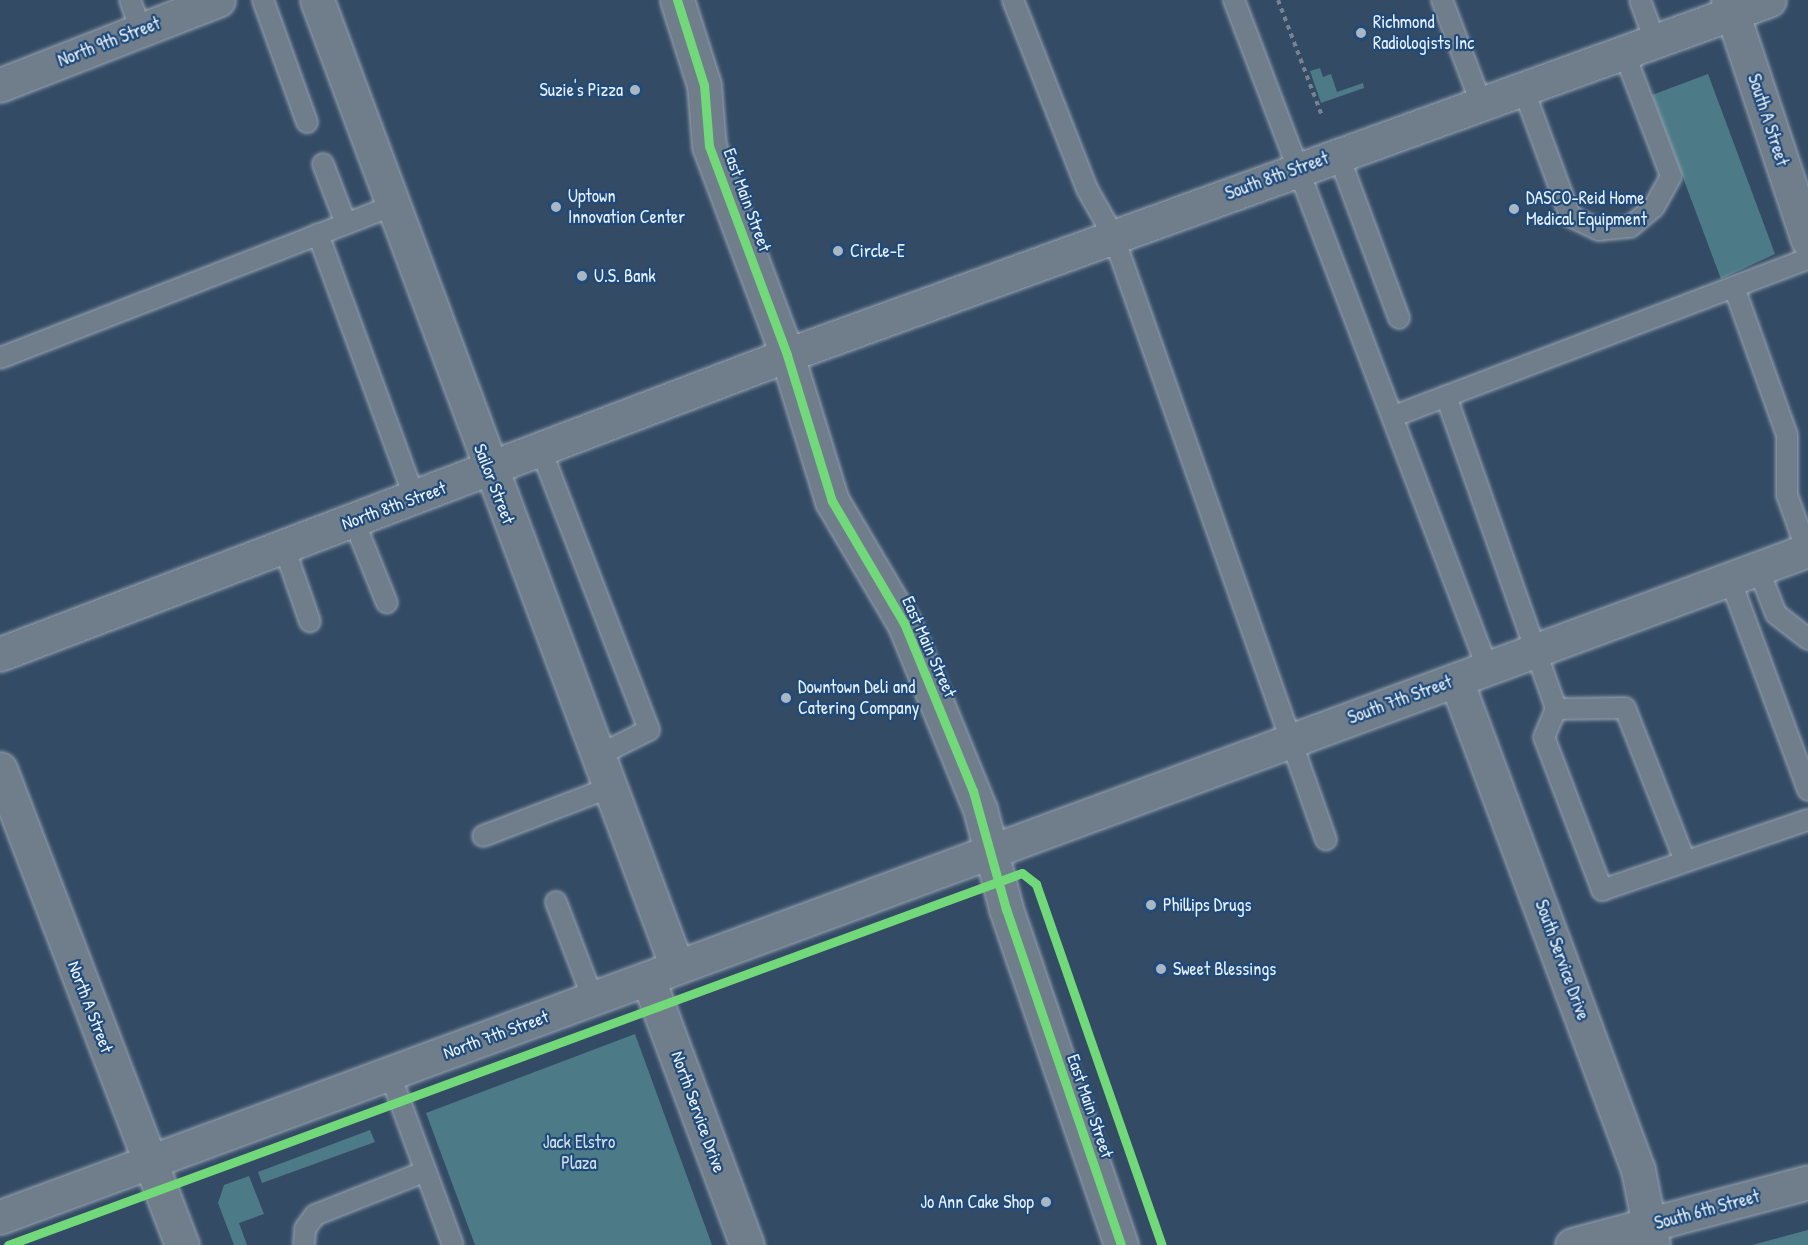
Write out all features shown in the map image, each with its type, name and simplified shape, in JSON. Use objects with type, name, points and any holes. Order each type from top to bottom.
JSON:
[{"type":"main road","name":"North 9th Street","points":[[0,85],[136,15],[218,0]]},
{"type":"main road","name":"Sailor Street","points":[[317,0],[489,471],[609,788],[663,973]]},
{"type":"main road","name":"East Main Street","points":[[677,0],[704,85],[709,146],[787,355],[832,501],[904,623],[991,848],[1006,909],[1121,1245]]},
{"type":"main road","name":"South 8th Street","points":[[787,355],[1113,235],[1655,41],[1730,7],[1769,0]]},
{"type":"main road","name":"South A Street","points":[[1730,7],[1802,203],[1808,240]]},
{"type":"main road","name":"North 8th Street","points":[[0,654],[489,471],[787,355]]},
{"type":"main road","name":"South 7th Street","points":[[991,848],[1807,550]]},
{"type":"main road","name":"South Service Drive","points":[[1456,680],[1638,1170],[1652,1235]]},
{"type":"main road","name":"North A Street","points":[[0,769],[182,1245]]},
{"type":"main road","name":"North 7th Street","points":[[0,1217],[663,973],[991,848]]},
{"type":"main road","name":"North Service Drive","points":[[663,973],[747,1245]]},
{"type":"main road","name":"South 6th Street","points":[[1572,1245],[1652,1235],[1808,1182]]},
{"type":"lane","points":[[263,0],[307,122]]},
{"type":"lane","points":[[1013,0],[1087,189],[1113,235],[1294,738],[1326,840]]},
{"type":"lane","points":[[1234,0],[1301,167],[1487,668]]},
{"type":"lane","points":[[1442,0],[1481,103]]},
{"type":"lane","points":[[1640,0],[1655,41]]},
{"type":"lane","points":[[1523,88],[1570,216],[1599,230],[1629,226],[1654,207],[1671,176],[1624,52]]},
{"type":"lane","points":[[1338,154],[1399,318]]},
{"type":"lane","points":[[323,164],[346,224]]},
{"type":"lane","points":[[0,358],[392,206]]},
{"type":"lane","points":[[318,234],[415,499]]},
{"type":"lane","points":[[1394,416],[1808,259]]},
{"type":"lane","points":[[1734,287],[1786,435],[1787,495],[1807,550]]},
{"type":"lane","points":[[1446,396],[1556,709],[1544,737],[1602,890],[1808,820]]},
{"type":"lane","points":[[541,450],[649,730],[597,756]]},
{"type":"lane","points":[[354,521],[387,603]]},
{"type":"lane","points":[[284,547],[310,622]]},
{"type":"lane","points":[[1744,574],[1776,614],[1808,639]]},
{"type":"lane","points":[[1744,574],[1808,790]]},
{"type":"lane","points":[[1556,709],[1625,708],[1685,861]]},
{"type":"lane","points":[[483,836],[609,788]]},
{"type":"lane","points":[[556,902],[593,999]]},
{"type":"lane","points":[[390,1074],[453,1245]]},
{"type":"lane","points":[[304,1245],[304,1229],[315,1215],[426,1171]]},
{"type":"path","points":[[1278,0],[1322,116]]},
{"type":"green space","points":[[1320,68],[1323,77],[1331,74],[1337,92],[1363,83],[1364,88],[1321,103],[1310,71]]},
{"type":"green space","points":[[1708,74],[1775,254],[1721,279],[1652,95]]},
{"type":"green space","name":"Jack Elstro Plaza","points":[[635,1034],[712,1245],[475,1245],[426,1113]]},
{"type":"green space","points":[[370,1130],[375,1142],[262,1183],[258,1172]]},
{"type":"green space","points":[[249,1176],[264,1214],[239,1223],[247,1245],[234,1245],[218,1203],[224,1185]]},
{"type":"green space","points":[[1808,1230],[1808,1245],[1752,1245]]},
{"type":"cycle path","points":[[677,0],[704,85],[709,146],[787,355],[832,501],[904,623],[973,791],[1006,909],[1121,1245]]},
{"type":"cycle path","points":[[8,1245],[1022,873],[1036,884],[1162,1245]]},
{"type":"place","name":"Richmond Radiologists Inc","points":[[1361,33]]},
{"type":"place","name":"Suzie's Pizza","points":[[635,90]]},
{"type":"place","name":"Uptown Innovation Center","points":[[556,207]]},
{"type":"place","name":"DASCO-Reid Home Medical Equipment","points":[[1514,209]]},
{"type":"place","name":"Circle-E","points":[[838,251]]},
{"type":"place","name":"U.S. Bank","points":[[582,276]]},
{"type":"place","name":"Downtown Deli and Catering Company","points":[[786,698]]},
{"type":"place","name":"Phillips Drugs","points":[[1151,905]]},
{"type":"place","name":"Sweet Blessings","points":[[1161,969]]},
{"type":"place","name":"Jo Ann Cake Shop","points":[[1046,1202]]}]
